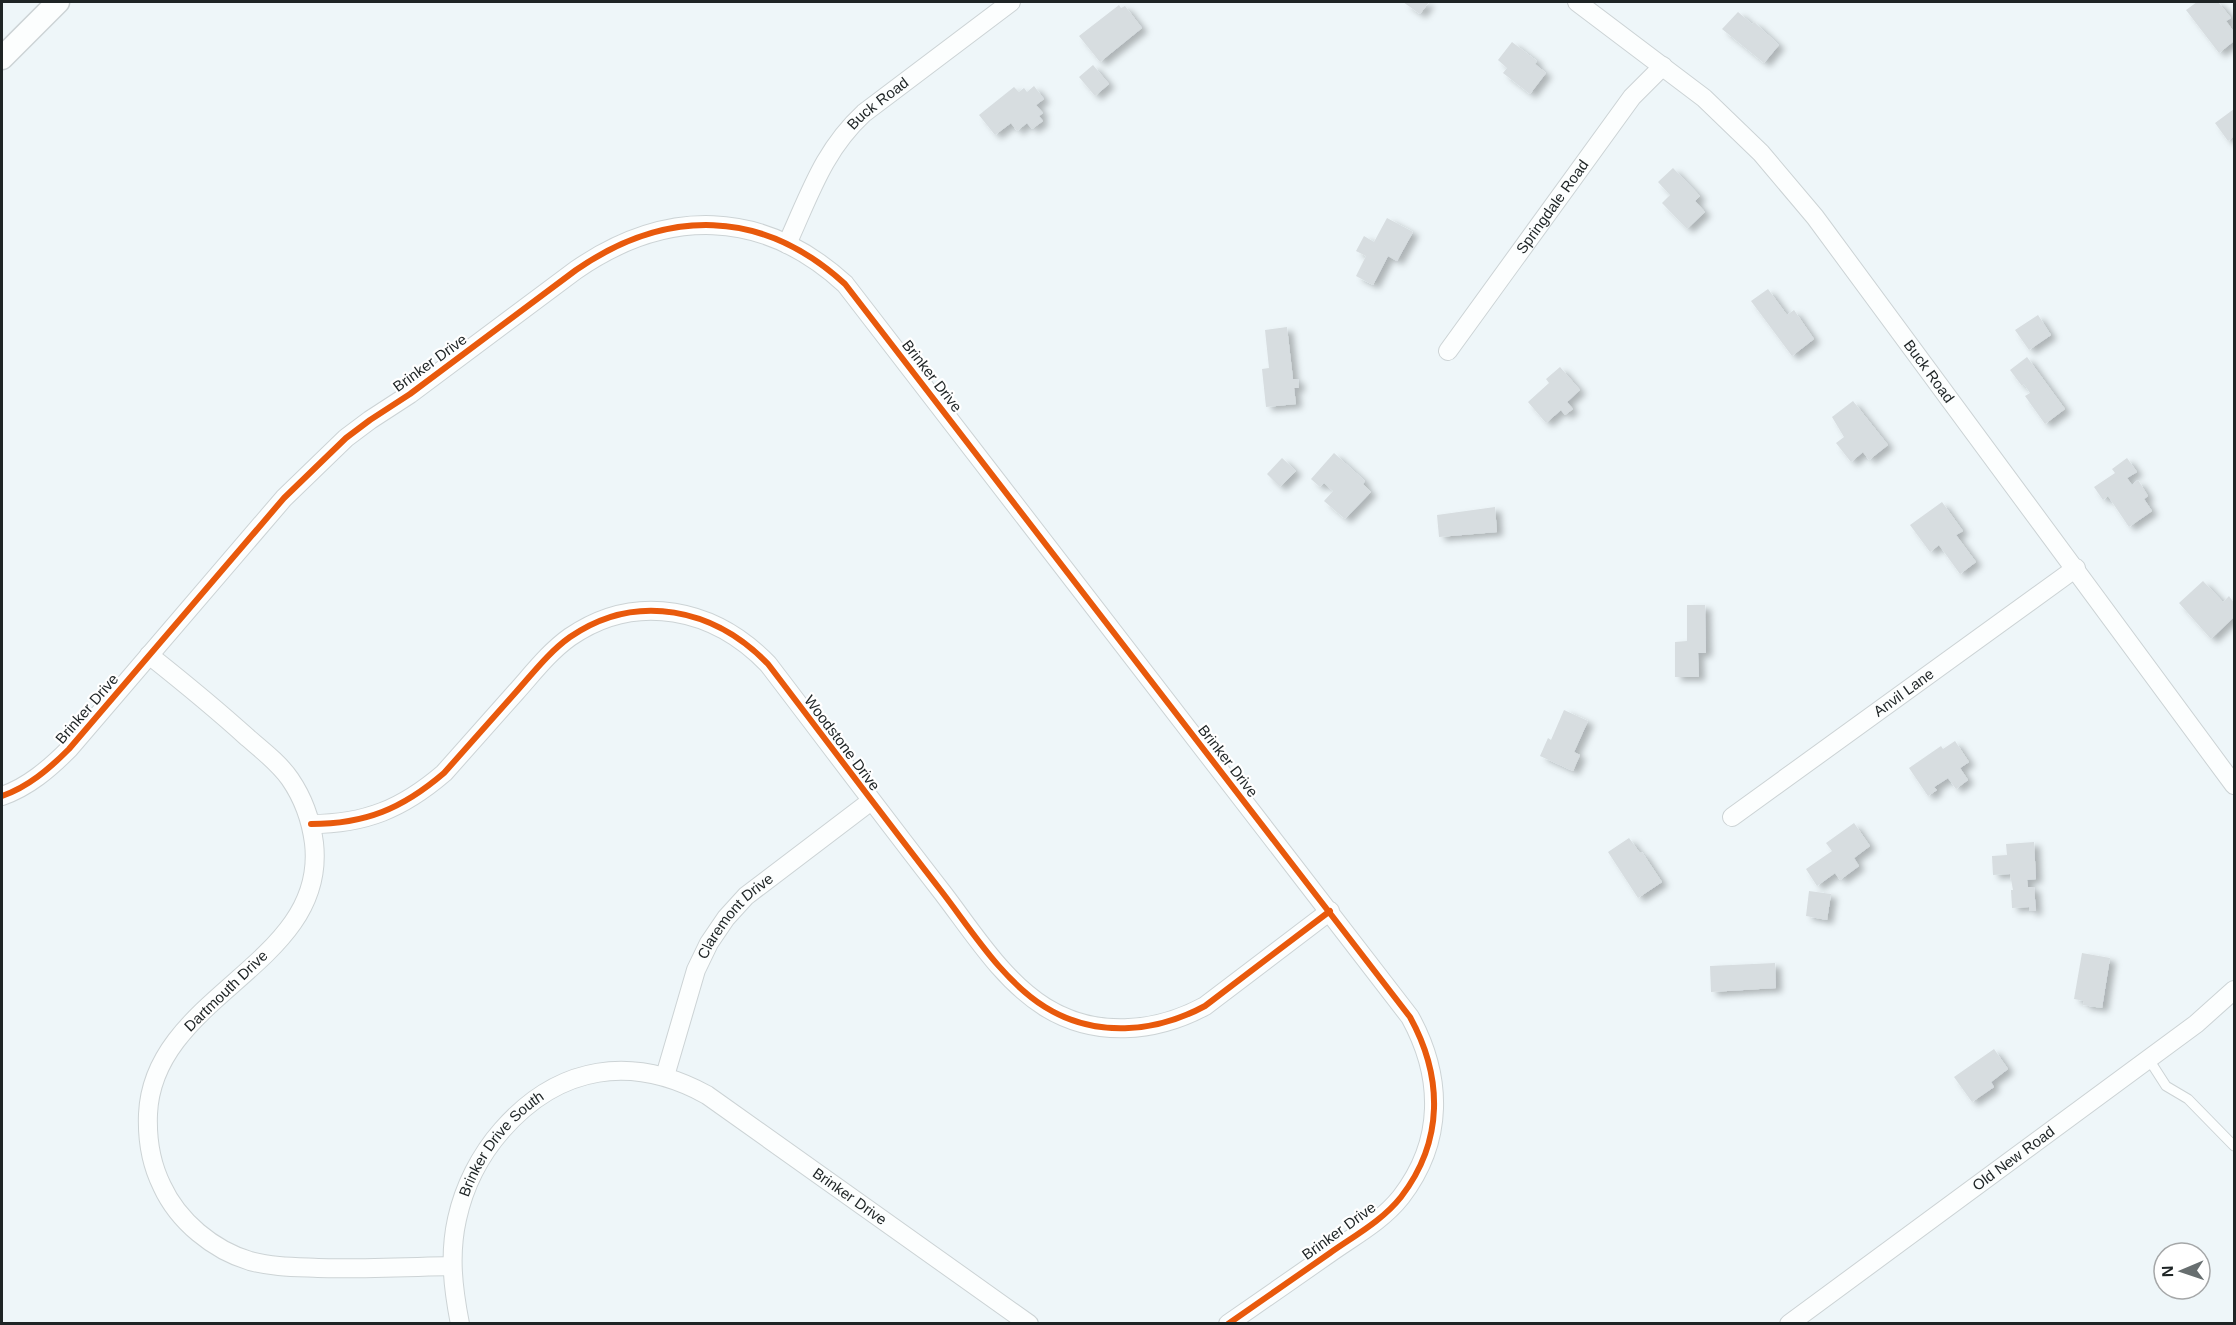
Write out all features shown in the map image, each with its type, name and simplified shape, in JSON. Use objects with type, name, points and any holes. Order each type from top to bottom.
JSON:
[{"type":"street","points":[[2,58],[58,2]]},
{"type":"street","name":"Buck Road","points":[[787,244],[831,149],[846,130],[1011,2]]},
{"type":"street","name":"Buck Road","points":[[1577,2],[1704,98],[1761,153],[1815,217],[2235,785]]},
{"type":"street","name":"Springdale Road","points":[[1448,351],[1632,97],[1663,66]]},
{"type":"street","name":"Brinker Drive","points":[[2,796],[30,782],[51,767],[69,749],[284,498],[346,438],[410,394],[600,254],[624,241],[651,232],[706,225],[761,234],[787,244],[812,257],[844,284],[1330,911],[1410,1017],[1420,1036],[1433,1077],[1434,1120],[1430,1140],[1418,1170],[1400,1197],[1386,1213],[1228,1323]]},
{"type":"street","name":"Anvil Lane","points":[[1732,817],[2076,568]]},
{"type":"street","name":"Woodstone Drive","points":[[311,824],[334,824],[359,820],[405,803],[444,773],[550,653],[571,636],[598,622],[628,613],[670,612],[710,622],[737,636],[754,649],[768,664],[986,949],[1017,984],[1054,1012],[1094,1026],[1115,1029],[1146,1027],[1186,1016],[1205,1006],[1330,911]]},
{"type":"street","name":"Dartmouth Drive","points":[[149,655],[211,705],[277,764],[303,801],[311,824],[314,845],[313,873],[304,907],[285,934],[184,1030],[166,1054],[152,1090],[147,1129],[151,1158],[157,1177],[177,1211],[195,1231],[220,1248],[249,1260],[280,1267],[337,1269],[452,1266]]},
{"type":"street","name":"Claremont Drive","points":[[665,1076],[696,970],[709,943],[726,918],[746,896],[871,801]]},
{"type":"street","name":"Old New Road","points":[[1790,1323],[2196,1024],[2235,990]]},
{"type":"street","name":"Brinker Drive South","points":[[460,1323],[452,1266],[457,1219],[465,1191],[493,1141],[533,1100],[558,1084],[589,1074],[611,1071],[645,1072],[665,1076]]},
{"type":"street","name":"Brinker Drive","points":[[665,1076],[688,1084],[707,1095],[1029,1323]]},
{"type":"lane","points":[[2148,1058],[2166,1086],[2188,1099],[2235,1146]]},
{"type":"building","points":[[1403,2],[1429,2],[1420,14]]},
{"type":"building","points":[[2197,2],[2218,2],[2231,18],[2226,21],[2234,32],[2234,41],[2219,53],[2186,10]]},
{"type":"building","points":[[1119,5],[1121,8],[1125,6],[1142,28],[1100,62],[1079,36]]},
{"type":"building","points":[[1738,12],[1752,24],[1754,22],[1779,45],[1764,63],[1722,29]]},
{"type":"building","points":[[1512,42],[1537,61],[1535,64],[1546,73],[1530,94],[1503,73],[1507,68],[1498,60]]},
{"type":"building","points":[[1093,65],[1109,84],[1095,96],[1079,77]]},
{"type":"building","points":[[1034,86],[1044,99],[1036,105],[1043,113],[1039,116],[1043,121],[1032,129],[1027,123],[1017,131],[1011,123],[995,135],[979,115],[1014,87],[1019,92],[1024,88],[1027,92]]},
{"type":"building","points":[[2234,109],[2234,136],[2228,141],[2215,123]]},
{"type":"building","points":[[1673,168],[1700,196],[1695,201],[1705,212],[1687,229],[1662,203],[1670,195],[1658,182]]},
{"type":"building","points":[[1387,218],[1413,232],[1397,261],[1388,256],[1373,285],[1356,276],[1366,256],[1356,251],[1364,236],[1374,242]]},
{"type":"building","points":[[1768,289],[1787,315],[1794,310],[1814,339],[1792,356],[1751,301]]},
{"type":"building","points":[[2038,315],[2051,335],[2029,350],[2015,330]]},
{"type":"building","points":[[1287,327],[1293,379],[1298,379],[1299,388],[1294,388],[1296,404],[1266,407],[1262,369],[1269,368],[1265,330]]},
{"type":"building","points":[[2027,357],[2065,409],[2045,424],[2025,396],[2030,393],[2010,370]]},
{"type":"building","points":[[1560,367],[1580,390],[1567,402],[1573,409],[1565,415],[1561,410],[1546,423],[1528,402],[1549,383],[1546,379]]},
{"type":"building","points":[[1853,401],[1888,445],[1869,460],[1863,452],[1851,462],[1836,443],[1844,437],[1832,417]]},
{"type":"building","points":[[1334,453],[1365,481],[1363,484],[1371,492],[1345,519],[1324,501],[1333,491],[1324,483],[1320,487],[1311,479]]},
{"type":"building","points":[[1282,458],[1296,471],[1280,487],[1267,474]]},
{"type":"building","points":[[2127,458],[2137,472],[2127,478],[2132,485],[2138,480],[2148,496],[2144,499],[2152,511],[2129,527],[2108,496],[2103,500],[2094,487],[2115,473],[2112,469]]},
{"type":"building","points":[[1942,502],[1963,531],[1956,535],[1976,562],[1960,574],[1939,545],[1930,552],[1910,525]]},
{"type":"building","points":[[1495,507],[1497,532],[1439,537],[1437,515]]},
{"type":"building","points":[[2203,581],[2223,602],[2229,596],[2234,603],[2234,617],[2211,639],[2179,603]]},
{"type":"building","points":[[1687,605],[1705,605],[1706,653],[1698,653],[1699,677],[1675,677],[1675,642],[1687,641]]},
{"type":"building","points":[[1564,710],[1588,721],[1574,752],[1580,755],[1573,771],[1540,756],[1548,738],[1551,740]]},
{"type":"building","points":[[1955,741],[1969,762],[1960,768],[1968,780],[1956,789],[1948,778],[1934,787],[1937,790],[1928,796],[1909,768],[1941,746],[1943,749]]},
{"type":"building","points":[[1854,823],[1870,846],[1854,858],[1859,866],[1840,880],[1835,873],[1817,886],[1806,869],[1832,851],[1826,843]]},
{"type":"building","points":[[1629,838],[1640,853],[1642,852],[1662,882],[1638,898],[1608,852]]},
{"type":"building","points":[[2034,842],[2036,879],[2027,880],[2028,887],[2034,887],[2036,911],[2030,911],[2029,907],[2012,908],[2011,890],[2013,890],[2010,874],[1993,875],[1992,856],[2007,855],[2006,844]]},
{"type":"building","points":[[1809,891],[1831,894],[1827,920],[1806,916]]},
{"type":"building","points":[[2082,953],[2110,958],[2102,1008],[2083,1005],[2084,1001],[2074,999]]},
{"type":"building","points":[[1775,963],[1776,988],[1711,992],[1710,966]]},
{"type":"building","points":[[1994,1049],[2008,1069],[1991,1082],[1994,1087],[1972,1102],[1954,1077]]},
{"type":"cycle path","points":[[2,796],[38,777],[69,749],[284,498],[346,438],[410,394],[576,270],[610,250],[644,235],[679,227],[713,225],[747,230],[781,241],[813,259],[845,284],[1410,1017],[1421,1040],[1429,1063],[1434,1108],[1425,1154],[1415,1176],[1401,1197],[1367,1228],[1228,1324]]},
{"type":"cycle path","points":[[311,824],[349,821],[382,812],[428,786],[444,773],[548,656],[570,637],[596,623],[622,614],[648,611],[674,613],[700,619],[724,630],[747,645],[768,664],[1001,969],[1029,996],[1064,1017],[1084,1024],[1125,1028],[1166,1022],[1186,1015],[1205,1006],[1330,911]]}]
